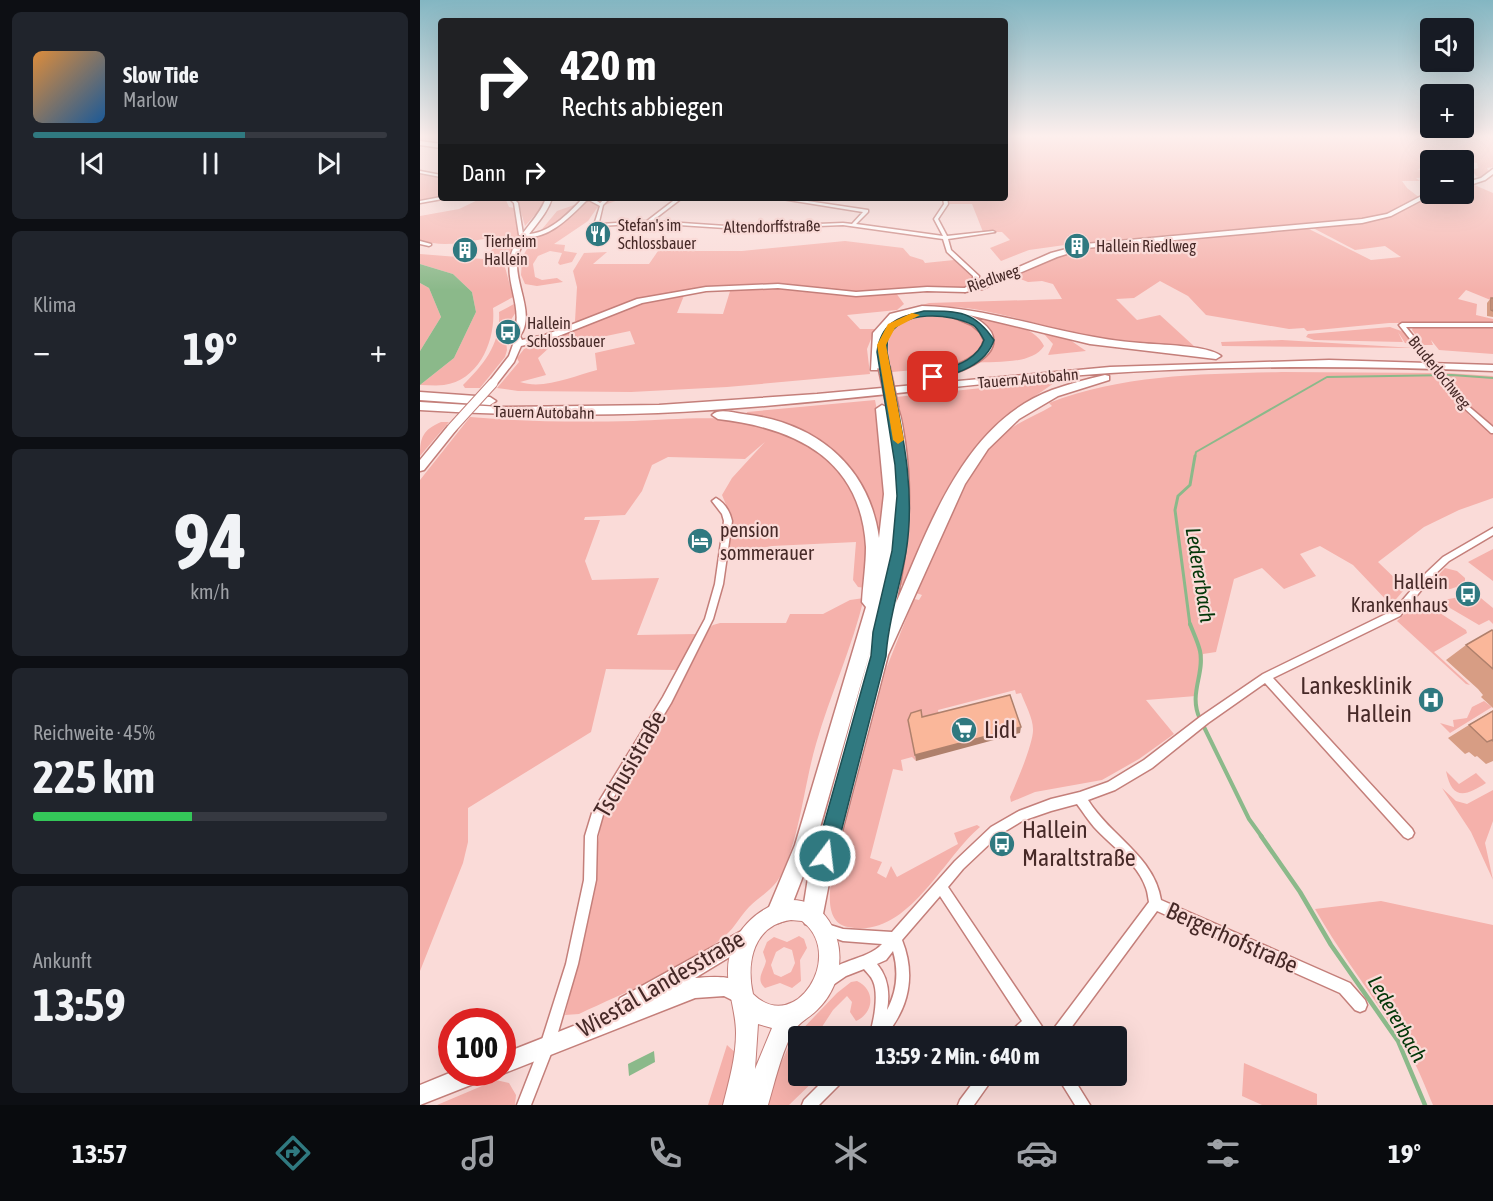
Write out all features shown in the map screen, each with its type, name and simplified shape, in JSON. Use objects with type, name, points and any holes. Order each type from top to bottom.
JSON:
[{"type":"highway","points":[[879,656],[880,632],[899,551],[902,527],[902,465],[873,342],[883,325],[905,313],[936,308],[981,312],[1052,333],[1113,345],[1199,352],[1216,356]]},
{"type":"highway","points":[[880,367],[884,337],[900,321],[924,313],[944,313],[963,316],[979,324],[989,340],[985,351],[972,362],[933,377]]},
{"type":"highway","name":"Tauern Autobahn","points":[[420,396],[530,402],[665,401],[809,391],[1081,363],[1216,356],[1410,356],[1493,360]]},
{"type":"highway","name":"Tauern Autobahn","points":[[420,406],[559,413],[661,411],[797,402],[1139,368],[1339,363],[1493,369]]},
{"type":"highway","points":[[817,922],[819,878],[879,656],[942,516],[972,462],[996,431],[1020,410],[1046,396],[1139,368]]},
{"type":"highway","points":[[777,912],[794,876],[808,834],[882,582],[891,494],[887,409]]},
{"type":"highway","points":[[661,411],[743,417],[781,426],[815,441],[838,460],[856,485],[869,523],[873,545],[869,621]]},
{"type":"main road","points":[[735,1105],[747,1048],[744,999],[738,976],[738,958],[753,930],[777,912],[799,909],[817,922],[831,949],[829,969],[821,989],[807,1006],[791,1017],[776,1043],[756,1105]]},
{"type":"main road","points":[[744,999],[755,1013],[768,1018],[791,1017]]},
{"type":"street","points":[[420,202],[438,199]]},
{"type":"street","name":"Riedlweg","points":[[518,339],[548,337],[640,301],[706,289],[778,286],[856,294],[927,288],[966,290],[979,287],[1054,255],[1085,246],[1362,221],[1389,215],[1420,199]]},
{"type":"street","points":[[514,201],[521,235],[525,236],[541,234],[582,201]]},
{"type":"street","points":[[420,467],[493,383],[518,339],[514,324],[519,312],[520,299],[513,266],[515,254],[525,236],[545,212],[548,201]]},
{"type":"street","points":[[595,201],[601,205],[605,201]]},
{"type":"street","points":[[648,222],[676,201]]},
{"type":"street","points":[[798,201],[866,211],[852,225]]},
{"type":"street","points":[[946,201],[946,204],[936,219],[946,238],[949,251],[976,276],[976,284],[966,290]]},
{"type":"street","name":"Altendorffstraße","points":[[601,205],[598,225],[648,222],[741,228],[852,225],[946,238],[993,232]]},
{"type":"street","points":[[420,242],[429,245]]},
{"type":"street","name":"Bruderlochweg","points":[[1493,325],[1402,325],[1465,406],[1493,431]]},
{"type":"street","name":"Tschusistraße","points":[[524,1105],[547,1046],[572,964],[590,880],[591,836],[598,813],[667,700],[710,619],[719,584],[728,521],[726,513],[716,501]]},
{"type":"street","points":[[821,989],[842,970],[867,963],[881,955],[960,865],[995,831],[1040,809],[1080,798],[1111,786],[1148,764],[1266,677],[1397,614],[1429,575],[1446,559],[1493,531]]},
{"type":"street","points":[[1266,677],[1408,833]]},
{"type":"street","name":"Bergerhofstraße","points":[[1080,798],[1095,822],[1124,848],[1149,879],[1155,892],[1155,904],[1345,988],[1360,1005]]},
{"type":"street","points":[[941,887],[1033,1026]]},
{"type":"street","points":[[1064,1026],[1155,904]]},
{"type":"street","points":[[817,922],[843,935],[895,939]]},
{"type":"street","name":"Wiestal Landesstraße","points":[[568,1037],[701,965],[753,930]]},
{"type":"street","points":[[887,1026],[890,1023],[903,987],[901,952],[895,939]]},
{"type":"street","points":[[867,963],[881,980],[884,990],[878,1026]]},
{"type":"street","name":"Wiestal Landesstraße","points":[[516,1058],[695,988],[726,986],[744,999]]},
{"type":"street","points":[[1026,1026],[1030,1022]]},
{"type":"street","points":[[420,1095],[443,1086]]},
{"type":"street","points":[[809,1105],[828,1086]]},
{"type":"street","points":[[965,1105],[979,1086]]},
{"type":"street","points":[[1071,1086],[1083,1105]]},
{"type":"shaded area","points":[[420,187],[438,187],[438,198],[420,201]]},
{"type":"shaded area","points":[[1008,187],[1406,187],[1420,198],[1390,213],[1371,218],[1072,244],[1029,250],[1001,261],[990,248],[1010,240],[1002,232],[983,232],[972,204],[948,204],[948,201],[1008,201]]},
{"type":"shaded area","points":[[1474,187],[1493,193],[1493,301],[1466,290],[1458,299],[1477,304],[1476,315],[1493,319],[1493,323],[1389,323],[1307,331],[1304,328],[1289,329],[1206,315],[1188,296],[1160,281],[1134,298],[1116,299],[1137,320],[1160,315],[1195,347],[1103,339],[994,313],[946,306],[922,307],[898,312],[929,303],[1062,299],[1053,284],[1042,281],[1028,282],[1010,275],[1055,256],[1092,246],[1303,228],[1371,260],[1401,257],[1385,246],[1355,250],[1313,228],[1386,218],[1420,200],[1420,204],[1474,204]]},
{"type":"shaded area","points":[[476,201],[506,201],[509,207],[515,208],[519,238],[505,267],[513,297],[493,308],[492,332],[476,367],[457,382],[444,385],[420,385],[454,358],[476,312],[472,292],[453,274],[420,264],[420,254],[483,259],[505,236],[452,244],[420,240],[420,216],[459,209]]},
{"type":"shaded area","points":[[518,201],[544,201],[541,208],[525,226]]},
{"type":"shaded area","points":[[585,201],[615,201],[597,208],[588,221],[554,244],[565,245],[564,251],[577,253],[572,262],[560,265],[558,263],[562,253],[550,251],[538,256],[533,264],[535,277],[542,280],[557,278],[563,282],[537,286],[525,284],[521,275],[522,258],[529,245],[557,211]]},
{"type":"shaded area","points":[[845,241],[903,248],[910,256],[923,260],[925,263],[954,260],[970,272],[974,282],[960,289],[856,293],[760,284],[704,288],[650,297],[580,322],[575,321],[577,287],[573,271],[584,253],[607,252],[593,264],[649,264],[658,251],[742,251]]},
{"type":"shaded area","points":[[420,264],[453,274],[472,292],[476,312],[454,358],[420,385],[420,351],[441,317],[429,288],[420,283]]},
{"type":"shaded area","points":[[420,283],[429,288],[441,317],[420,351]]},
{"type":"shaded area","points":[[776,287],[824,293],[896,293],[904,304],[897,310],[847,315],[860,329],[875,329],[867,349],[870,374],[727,387],[631,392],[518,391],[497,388],[519,362],[517,358],[524,349],[552,338],[549,344],[551,346],[538,358],[546,375],[520,382],[549,383],[597,370],[595,353],[635,344],[630,331],[592,339],[592,337],[566,339],[563,334],[637,303],[685,293],[677,313],[723,314],[731,288]]},
{"type":"shaded area","points":[[514,304],[516,312],[505,329],[507,350],[505,357],[480,388],[465,388],[463,385],[490,352],[497,333],[499,312]]},
{"type":"shaded area","points":[[932,315],[954,317],[973,325],[983,336],[981,349],[972,356],[951,365],[892,372],[888,347],[893,331],[908,321]]},
{"type":"shaded area","points":[[969,316],[1000,320],[1022,327],[1039,338],[1044,346],[1038,352],[1022,359],[975,363],[992,342]]},
{"type":"shaded area","points":[[1493,326],[1493,354],[1439,350],[1431,340],[1433,345],[1423,345],[1412,330],[1413,327]]},
{"type":"shaded area","points":[[1390,327],[1404,332],[1414,344],[1405,343],[1398,332],[1403,342],[1314,340],[1306,337],[1308,334]]},
{"type":"shaded area","points":[[1044,334],[1070,340],[1086,351],[1048,355],[1053,344]]},
{"type":"shaded area","points":[[1282,340],[1415,348],[1222,346],[1221,342]]},
{"type":"shaded area","points":[[1282,372],[1435,373],[1470,416],[1493,434],[1493,498],[1459,510],[1424,527],[1378,562],[1403,586],[1403,591],[1391,605],[1353,565],[1320,546],[1300,554],[1316,576],[1284,589],[1262,568],[1234,579],[1216,652],[1203,654],[1196,696],[1146,700],[1174,734],[1139,759],[1102,780],[1035,792],[1011,802],[1010,797],[1033,735],[1033,725],[1021,693],[1016,694],[1015,690],[938,710],[940,719],[912,719],[909,727],[916,761],[912,757],[901,760],[903,771],[893,769],[870,858],[882,862],[877,873],[886,878],[891,866],[897,877],[958,844],[954,833],[977,825],[980,827],[906,910],[888,921],[869,928],[848,927],[836,921],[831,909],[831,881],[886,669],[914,599],[919,600],[922,595],[916,593],[939,533],[960,491],[984,454],[1003,434],[1052,406],[1049,403],[1077,393],[1164,377]]},
{"type":"shaded area","points":[[1446,373],[1493,376],[1493,429],[1467,404]]},
{"type":"shaded area","points":[[1058,380],[995,426],[965,460],[941,500],[904,584],[900,586],[906,455],[896,397]]},
{"type":"shaded area","points":[[875,400],[883,442],[886,479],[881,556],[869,502],[861,483],[850,467],[836,453],[803,431],[746,414],[747,412]]},
{"type":"shaded area","points":[[470,417],[572,421],[738,420],[770,427],[793,436],[832,463],[854,494],[864,533],[866,588],[858,587],[853,580],[856,542],[772,546],[726,554],[730,528],[729,512],[722,495],[732,478],[765,442],[745,459],[668,457],[652,465],[642,491],[625,515],[585,517],[584,520],[600,520],[585,561],[592,580],[659,578],[637,635],[697,634],[678,670],[606,669],[591,732],[468,808],[468,842],[463,863],[420,971],[420,480]]},
{"type":"shaded area","points":[[441,422],[449,422],[420,456],[421,444],[426,431]]},
{"type":"shaded area","points":[[1493,549],[1493,581],[1468,562]]},
{"type":"shaded area","points":[[1445,568],[1457,571],[1465,578],[1465,582],[1447,590],[1428,586]]},
{"type":"shaded area","points":[[1476,594],[1493,608],[1493,624],[1489,620],[1479,625],[1438,601]]},
{"type":"shaded area","points":[[864,598],[816,744],[793,844],[778,880],[749,907],[726,935],[711,947],[656,979],[579,1014],[565,1015],[581,951],[602,817],[671,700],[706,631],[720,623],[786,623],[790,614],[823,614],[850,600]]},
{"type":"shaded area","points":[[1420,600],[1466,630],[1467,633],[1434,652],[1470,685],[1466,684],[1397,621]]},
{"type":"shaded area","points":[[1484,701],[1492,707],[1450,733],[1440,723],[1454,727],[1453,720],[1467,718],[1472,707]]},
{"type":"shaded area","points":[[1446,771],[1459,784],[1476,773],[1486,783],[1472,791],[1461,793],[1452,787]]},
{"type":"shaded area","points":[[1442,788],[1456,801],[1467,804],[1493,790],[1493,821],[1485,843],[1493,880],[1471,832]]},
{"type":"shaded area","points":[[1381,901],[1493,925],[1493,1105],[1433,1105],[1417,1067],[1402,1042],[1315,909]]},
{"type":"shaded area","points":[[799,936],[804,939],[807,948],[800,960],[801,981],[792,988],[780,983],[765,988],[760,978],[766,961],[763,952],[767,942],[774,937],[787,942]],"holes":[[[784,947],[792,950],[795,963],[791,972],[781,977],[774,974],[771,965],[776,952]]]},
{"type":"shaded area","points":[[857,981],[863,985],[870,996],[869,1007],[862,1017],[856,1021],[850,1012],[852,1002],[847,996],[833,1010],[823,1026],[805,1026],[837,993],[851,982]]},
{"type":"shaded area","points":[[727,1045],[739,1056],[729,1105],[708,1105]]},
{"type":"shaded area","points":[[788,1048],[788,1086],[809,1086],[789,1105],[768,1105],[778,1070]]},
{"type":"shaded area","points":[[654,1051],[655,1062],[629,1076],[628,1064]]},
{"type":"shaded area","points":[[1244,1063],[1317,1094],[1317,1105],[1262,1105],[1242,1096]]},
{"type":"shaded area","points":[[482,1086],[511,1086],[516,1095],[515,1105],[437,1105]]},
{"type":"building","points":[[1491,298],[1493,298],[1493,311],[1491,310]]},
{"type":"building","points":[[1493,631],[1493,669],[1466,645]]},
{"type":"building","name":"Lidl","points":[[1010,695],[1021,727],[915,755],[908,720],[911,713],[921,710],[922,717]]},
{"type":"building","points":[[1493,711],[1493,741],[1487,742],[1469,725]]},
{"type":"waterway","name":"Ledererbach","points":[[1195,457],[1196,452],[1327,377],[1452,375],[1493,378]]},
{"type":"waterway","name":"Ledererbach","points":[[1190,625],[1175,510],[1178,496],[1190,485],[1195,456]]},
{"type":"waterway","name":"Ledererbach","points":[[1190,624],[1201,660],[1196,693],[1200,719]]},
{"type":"waterway","name":"Ledererbach","points":[[1203,725],[1249,819],[1262,837]]},
{"type":"waterway","name":"Ledererbach","points":[[1261,836],[1300,892],[1331,945],[1398,1041],[1425,1105]]},
{"type":"slow traffic","points":[[898,440],[882,345],[891,326],[916,315]]},
{"type":"place","name":"Stefan's im Schlossbauer","points":[[598,234]]},
{"type":"place","name":"Hallein Riedlweg","points":[[1077,246]]},
{"type":"place","name":"Tierheim Hallein","points":[[465,250]]},
{"type":"place","name":"Hallein Schlossbauer","points":[[508,332]]},
{"type":"place","name":"pension sommerauer","points":[[700,541]]},
{"type":"place","name":"Hallein Krankenhaus","points":[[1468,594]]},
{"type":"place","name":"Lankesklinik Hallein","points":[[1431,700]]},
{"type":"place","name":"Lidl","points":[[964,730]]},
{"type":"place","name":"Hallein Maraltstraße","points":[[1002,844]]},
{"type":"route","points":[[825,856],[879,656],[880,632],[899,551],[902,527],[902,465],[882,352],[884,337],[891,326],[924,313],[954,314],[979,324],[988,334],[989,340],[980,357],[933,377]]}]
